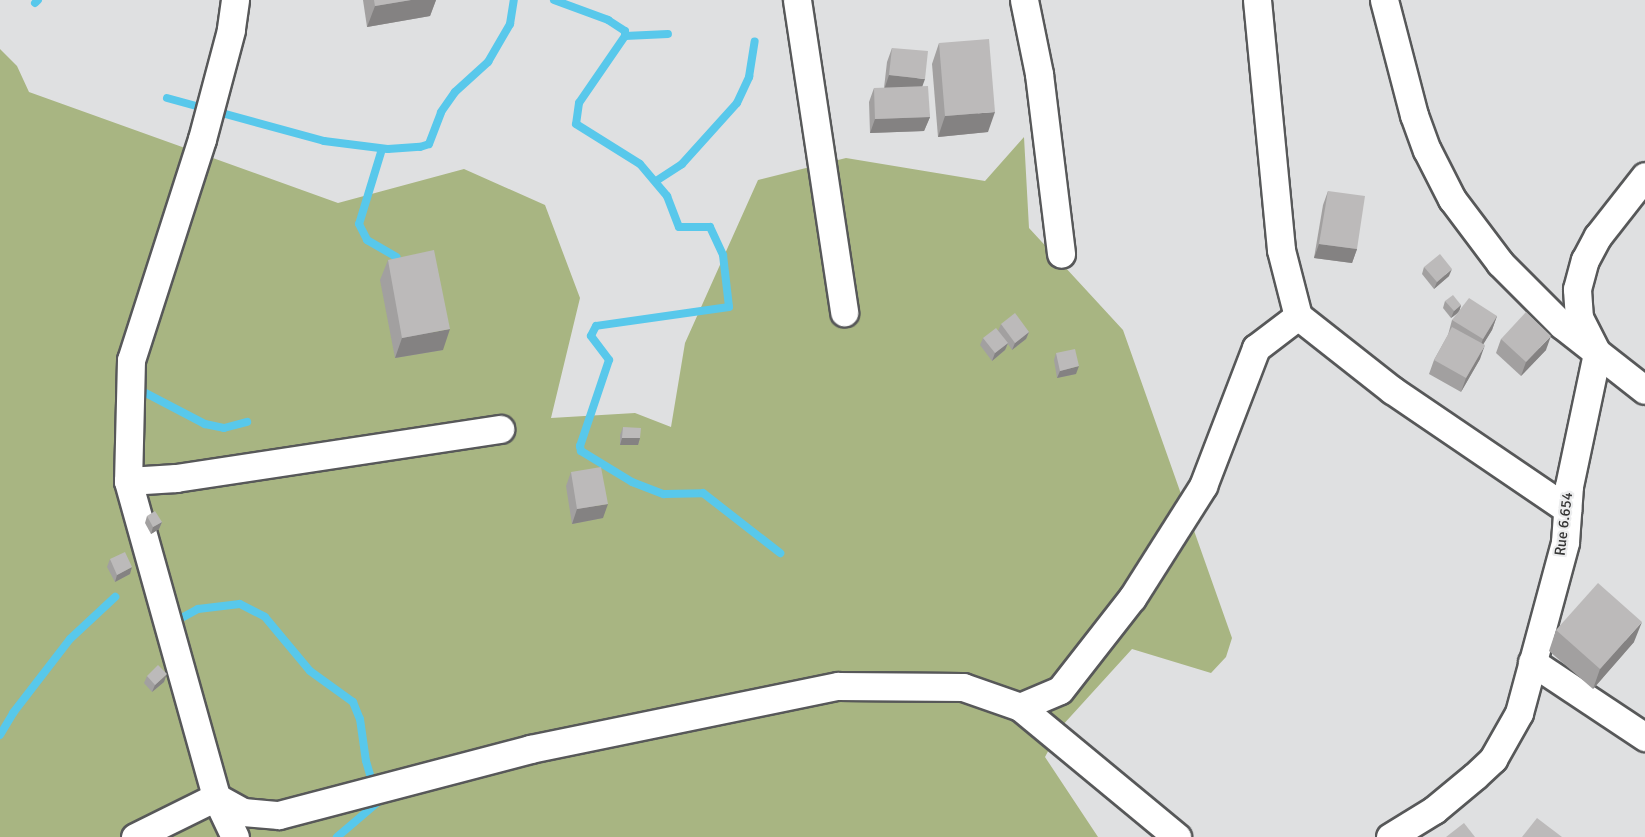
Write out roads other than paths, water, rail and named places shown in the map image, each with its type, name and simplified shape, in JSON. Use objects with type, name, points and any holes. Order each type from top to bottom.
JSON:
[{"type":"street","points":[[235,0],[231,30],[202,139],[132,360],[128,481],[216,797],[235,837]]},
{"type":"street","points":[[797,0],[844,312]]},
{"type":"street","points":[[1024,0],[1039,74],[1061,254]]},
{"type":"street","points":[[1257,0],[1281,250],[1298,316],[1392,390],[1567,509]]},
{"type":"street","points":[[1384,0],[1414,115],[1452,199],[1500,263],[1597,353],[1645,390]]},
{"type":"street","points":[[1597,353],[1579,318],[1577,290],[1585,260],[1645,176]]},
{"type":"street","points":[[1020,707],[1060,690],[1132,598],[1203,486],[1256,348],[1298,316]]},
{"type":"street","name":"Rue 6.654","points":[[1390,837],[1434,810],[1493,759],[1519,713],[1565,542],[1567,509],[1597,353]]},
{"type":"street","points":[[128,481],[176,478],[500,429]]},
{"type":"street","points":[[1532,662],[1645,737]]},
{"type":"street","points":[[216,797],[243,812],[279,815],[530,749],[838,686],[963,687],[1020,707],[1178,837]]},
{"type":"street","points":[[135,837],[216,797]]},
{"type":"waterway","points":[[35,3],[38,0]]},
{"type":"waterway","points":[[167,98],[324,141],[388,149],[420,147],[429,144],[441,112],[455,92],[488,62],[510,24],[514,0]]},
{"type":"waterway","points":[[554,0],[608,20],[625,31],[625,36]]},
{"type":"waterway","points":[[625,36],[668,34]]},
{"type":"waterway","points":[[625,36],[579,103],[576,124],[640,164],[667,196],[679,227],[710,227],[723,255],[729,307],[596,326],[591,336],[609,360],[580,446],[581,451],[632,482],[664,494],[703,493],[780,553]]},
{"type":"waterway","points":[[656,181],[682,164],[737,103],[749,77],[755,41]]},
{"type":"waterway","points":[[382,149],[359,224],[367,240],[397,257]]},
{"type":"waterway","points":[[136,388],[205,424],[224,428],[247,422]]},
{"type":"waterway","points":[[0,735],[13,713],[70,639],[115,597]]},
{"type":"waterway","points":[[176,621],[198,609],[240,604],[265,617],[310,671],[353,702],[360,719],[366,761],[378,802],[337,837]]}]
